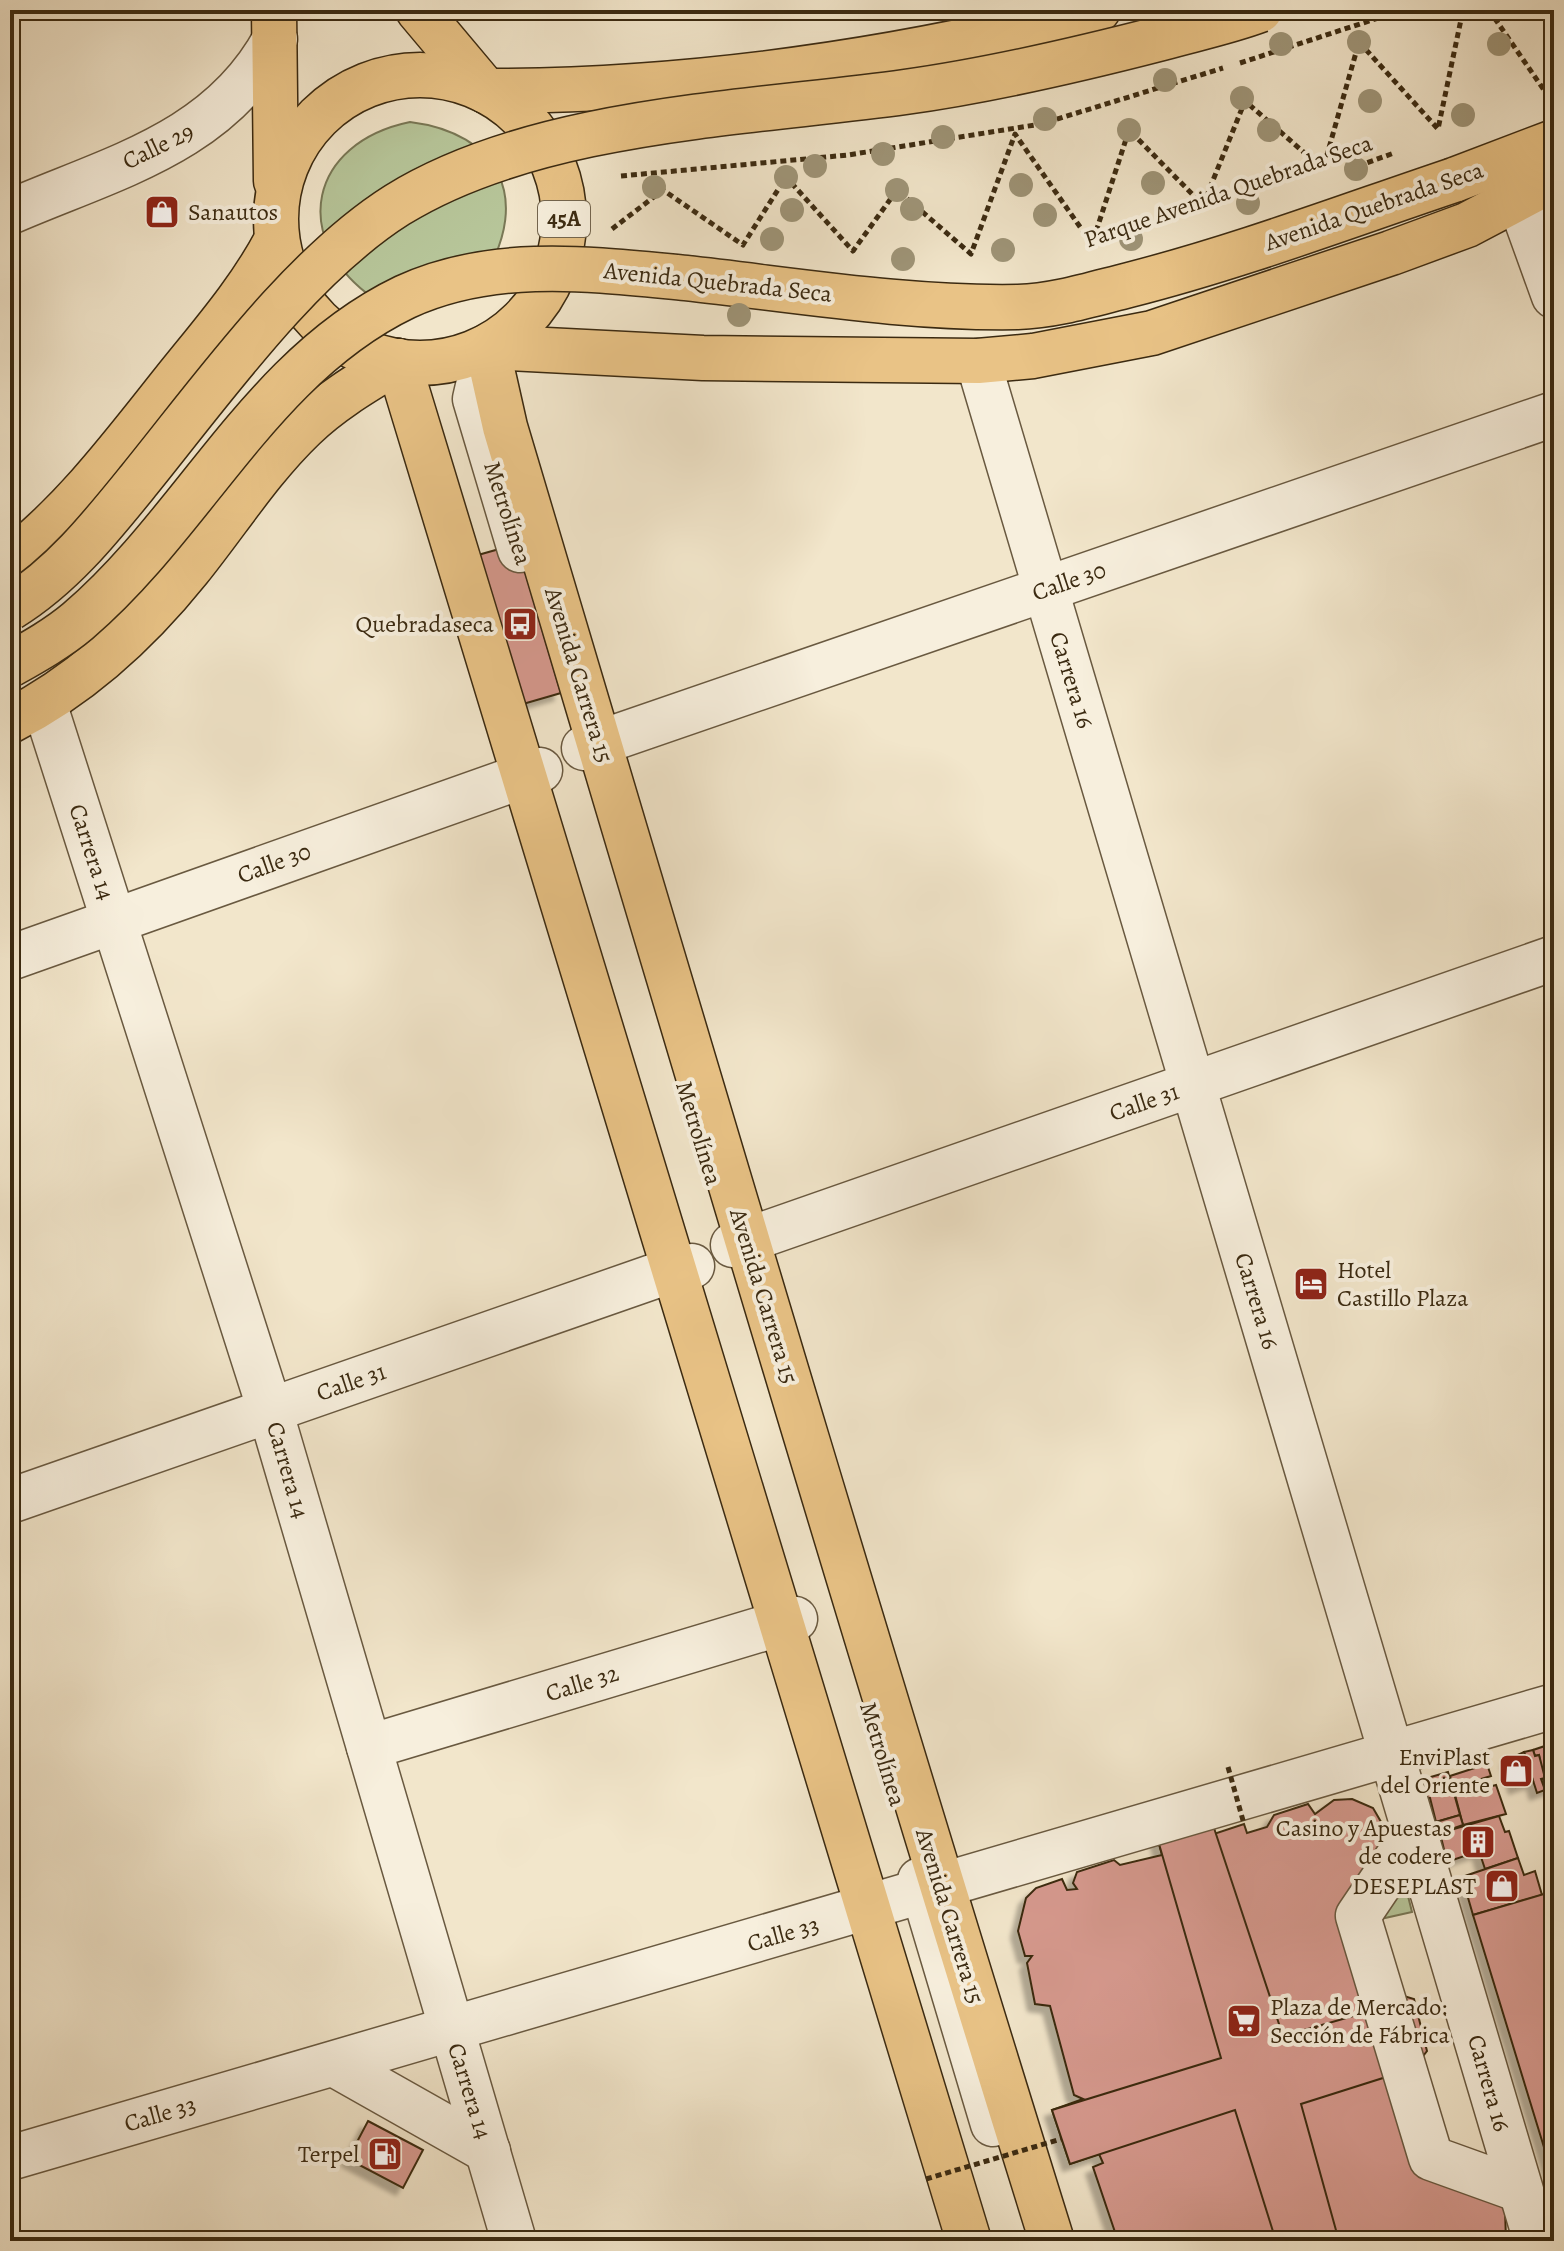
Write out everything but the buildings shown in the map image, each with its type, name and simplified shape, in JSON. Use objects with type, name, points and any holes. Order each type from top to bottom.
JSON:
[{"type":"main road","name":"45A","points":[[274,24],[276,241],[290,284],[318,321],[355,348],[398,361],[444,361],[487,347],[518,324],[543,295],[559,260],[584,226],[544,145],[519,114],[486,91],[418,10]]},
{"type":"main road","points":[[486,91],[593,91],[714,80],[869,58],[1041,17],[1098,10]]},
{"type":"main road","points":[[10,608],[67,564],[260,333],[345,244],[397,205],[458,174],[522,150],[593,134],[908,92],[1088,58],[1260,10]]},
{"type":"main road","name":"45A","points":[[277,196],[291,153],[318,117],[354,90],[397,76],[428,76],[443,77],[486,91]]},
{"type":"main road","name":"Avenida Quebrada Seca","points":[[10,665],[75,624],[110,591],[247,426],[329,346],[367,318],[408,296],[446,283],[502,271],[576,267],[879,300],[1023,307],[1167,275],[1454,180],[1526,180],[1554,142]]},
{"type":"main road","points":[[487,347],[703,358],[978,361],[1047,354],[1152,333],[1429,239],[1526,180]]},
{"type":"main road","points":[[10,561],[73,505],[110,461],[240,299],[276,241]]},
{"type":"main road","name":"Avenida Carrera 15","points":[[487,347],[505,427],[592,745],[740,1243],[904,1898],[969,2241]]},
{"type":"main road","points":[[27,712],[98,663],[148,616],[303,428],[341,396],[398,361]]},
{"type":"main road","name":"Avenida Carrera 15","points":[[398,361],[532,772],[788,1621],[1052,2241]]},
{"type":"street","name":"Calle 29","points":[[10,212],[182,137],[215,115],[244,86],[274,24]]},
{"type":"street","points":[[1526,180],[1554,296]]},
{"type":"street","name":"Carrera 16","points":[[978,361],[1536,2241]]},
{"type":"street","name":"Calle 30","points":[[592,745],[1554,414]]},
{"type":"street","name":"Carrera 14","points":[[27,712],[114,921],[270,1410],[514,2241]]},
{"type":"street","name":"Calle 30","points":[[10,958],[532,772]]},
{"type":"street","name":"Calle 31","points":[[740,1243],[1554,958]]},
{"type":"street","name":"Calle 31","points":[[10,1501],[683,1268]]},
{"type":"street","name":"Calle 32","points":[[369,1747],[788,1621]]},
{"type":"street","name":"Calle 33","points":[[10,2158],[1554,1706]]},
{"type":"street","points":[[1414,1833],[1358,1916],[1385,2007],[1431,2158],[1520,2190]]},
{"type":"street","points":[[904,1898],[985,2241]]},
{"type":"street","points":[[904,1898],[1030,2241]]},
{"type":"street","points":[[334,2064],[488,2151]]},
{"type":"path","name":"Parque Avenida Quebrada Seca","points":[[584,226],[611,231],[663,190],[743,245],[786,177],[853,251],[897,190],[971,254],[1015,134],[1092,244],[1129,130],[1203,205],[1245,101],[1323,169],[1359,42],[1438,129],[1463,10]]},
{"type":"path","points":[[1489,10],[1546,93],[1554,53]]},
{"type":"path","name":"Parque Avenida Quebrada Seca","points":[[1353,167],[1398,152]]},
{"type":"path","points":[[728,247],[744,249]]},
{"type":"path","points":[[851,257],[866,258]]},
{"type":"path","points":[[926,2179],[1061,2139]]},
{"type":"green space","points":[[410,122],[441,129],[466,140],[485,155],[498,174],[505,196],[505,220],[499,247],[485,275],[373,298],[346,274],[329,248],[321,221],[322,195],[332,171],[350,150],[376,133]]},
{"type":"green space","points":[[1402,1872],[1412,1912],[1385,1918],[1379,1900]]},
{"type":"place","name":"Sanautos","points":[[162,212]]},
{"type":"place","name":"Quebradaseca","points":[[520,624]]},
{"type":"place","name":"Hotel Castillo Plaza","points":[[1311,1284]]},
{"type":"place","name":"EnviPlast del Oriente","points":[[1516,1771]]},
{"type":"place","name":"Casino y Apuestas de codere","points":[[1478,1842]]},
{"type":"place","name":"DESEPLAST","points":[[1502,1886]]},
{"type":"place","name":"Plaza de Mercado: Sección de Fábrica","points":[[1244,2021]]},
{"type":"place","name":"Terpel","points":[[385,2154]]}]
